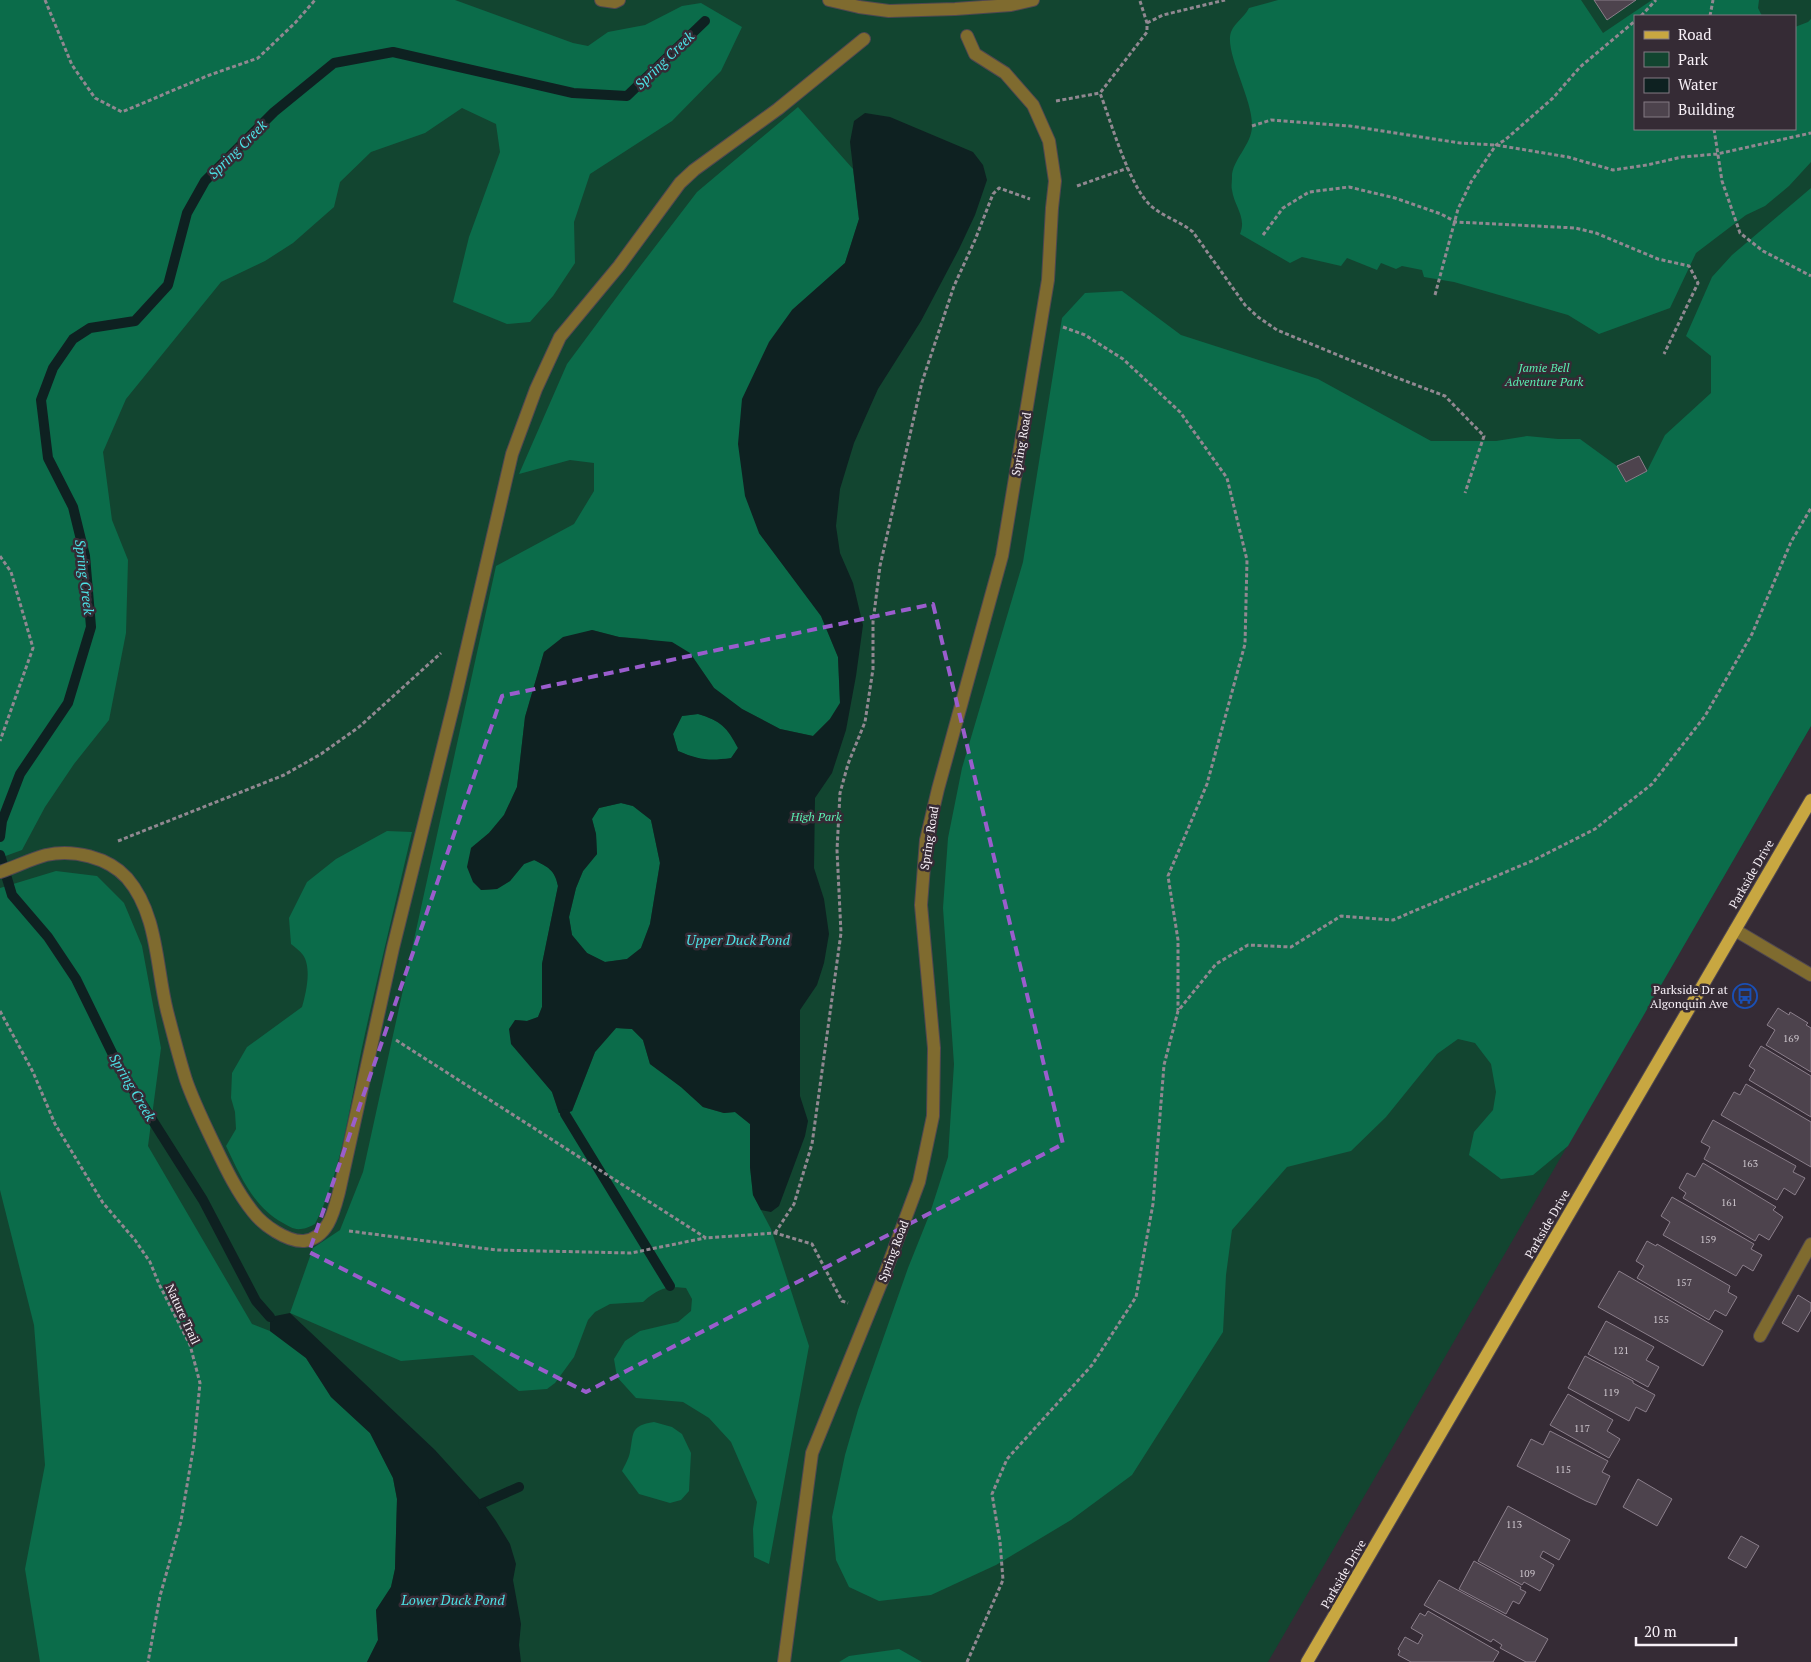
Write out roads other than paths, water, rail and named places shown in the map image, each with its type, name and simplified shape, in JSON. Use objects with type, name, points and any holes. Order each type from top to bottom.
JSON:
[{"type":"main road","name":"Parkside Drive","points":[[1307,1662],[1811,800]]},
{"type":"street","points":[[601,0],[615,2],[619,0]]},
{"type":"street","points":[[829,0],[889,11],[1011,6],[1034,0]]},
{"type":"street","name":"Spring Road","points":[[784,1662],[812,1453],[919,1182],[933,1116],[934,1048],[921,905],[926,840],[938,789],[1002,556],[1048,280],[1052,233],[1052,201],[1055,181],[1049,141],[1033,105],[1005,72],[975,54],[967,36]]},
{"type":"street","points":[[0,872],[46,855],[67,853],[88,855],[103,862],[127,878],[146,912],[153,933],[167,1010],[186,1080],[235,1186],[254,1214],[284,1236],[298,1241],[309,1240],[318,1236],[326,1228],[333,1215],[340,1192],[375,1027],[473,624],[512,454],[536,389],[560,337],[619,266],[680,183],[694,170],[778,109],[864,39]]},
{"type":"street","points":[[1735,930],[1811,975]]},
{"type":"street","points":[[1760,1336],[1811,1244]]},
{"type":"water","name":"Upper Duck Pond","points":[[865,113],[890,117],[973,152],[983,165],[987,180],[975,215],[959,249],[921,321],[878,389],[854,443],[840,489],[836,526],[840,553],[853,583],[863,625],[846,730],[832,773],[815,798],[814,868],[824,899],[829,934],[824,963],[817,985],[800,1010],[800,1096],[808,1121],[805,1136],[779,1206],[771,1212],[761,1210],[753,1195],[750,1167],[750,1124],[735,1112],[724,1113],[703,1107],[681,1087],[650,1064],[643,1040],[632,1029],[616,1028],[595,1052],[572,1111],[565,1114],[559,1113],[552,1092],[511,1044],[509,1029],[515,1020],[527,1021],[538,1017],[542,1007],[542,964],[558,886],[557,881],[550,870],[534,860],[524,864],[510,881],[497,889],[481,890],[473,882],[467,867],[471,848],[489,833],[504,815],[517,787],[525,717],[544,652],[563,637],[592,630],[619,637],[672,642],[690,653],[714,688],[742,709],[780,729],[813,736],[830,719],[840,703],[838,657],[821,616],[759,533],[745,496],[738,444],[742,399],[769,342],[792,310],[845,263],[859,219],[850,142],[854,121]],"holes":[[[698,714],[718,722],[727,730],[738,748],[731,758],[704,759],[678,751],[673,734],[682,716]],[[621,803],[633,806],[651,820],[660,863],[650,924],[641,948],[627,959],[605,962],[587,953],[572,935],[569,917],[576,888],[583,871],[597,854],[596,834],[592,819],[599,808]]]},
{"type":"water","name":"Lower Duck Pond","points":[[290,1313],[435,1450],[483,1503],[496,1521],[510,1544],[516,1564],[513,1580],[521,1624],[519,1645],[521,1662],[367,1662],[378,1640],[376,1610],[391,1587],[395,1569],[397,1499],[393,1478],[370,1433],[331,1397],[306,1358],[270,1331],[270,1317]]},
{"type":"waterway","name":"Spring Creek","points":[[0,837],[2,821],[20,774],[68,703],[91,627],[85,556],[73,507],[48,458],[41,400],[53,368],[73,339],[90,328],[135,321],[168,285],[187,213],[205,181],[274,112],[334,63],[393,52],[573,93],[627,96],[705,21]]},
{"type":"waterway","name":"Spring Creek","points":[[0,855],[12,895],[48,937],[76,979],[120,1069],[203,1200],[256,1301],[270,1317]]},
{"type":"waterway","points":[[565,1114],[670,1286]]},
{"type":"waterway","points":[[483,1503],[519,1487]]},
{"type":"place","name":"Parkside Dr at Algonquin Ave","points":[[1745,996]]},
{"type":"park label","name":"Jamie Bell Adventure Park","points":[[1544,374]]},
{"type":"park label","name":"High Park","points":[[816,816]]}]
